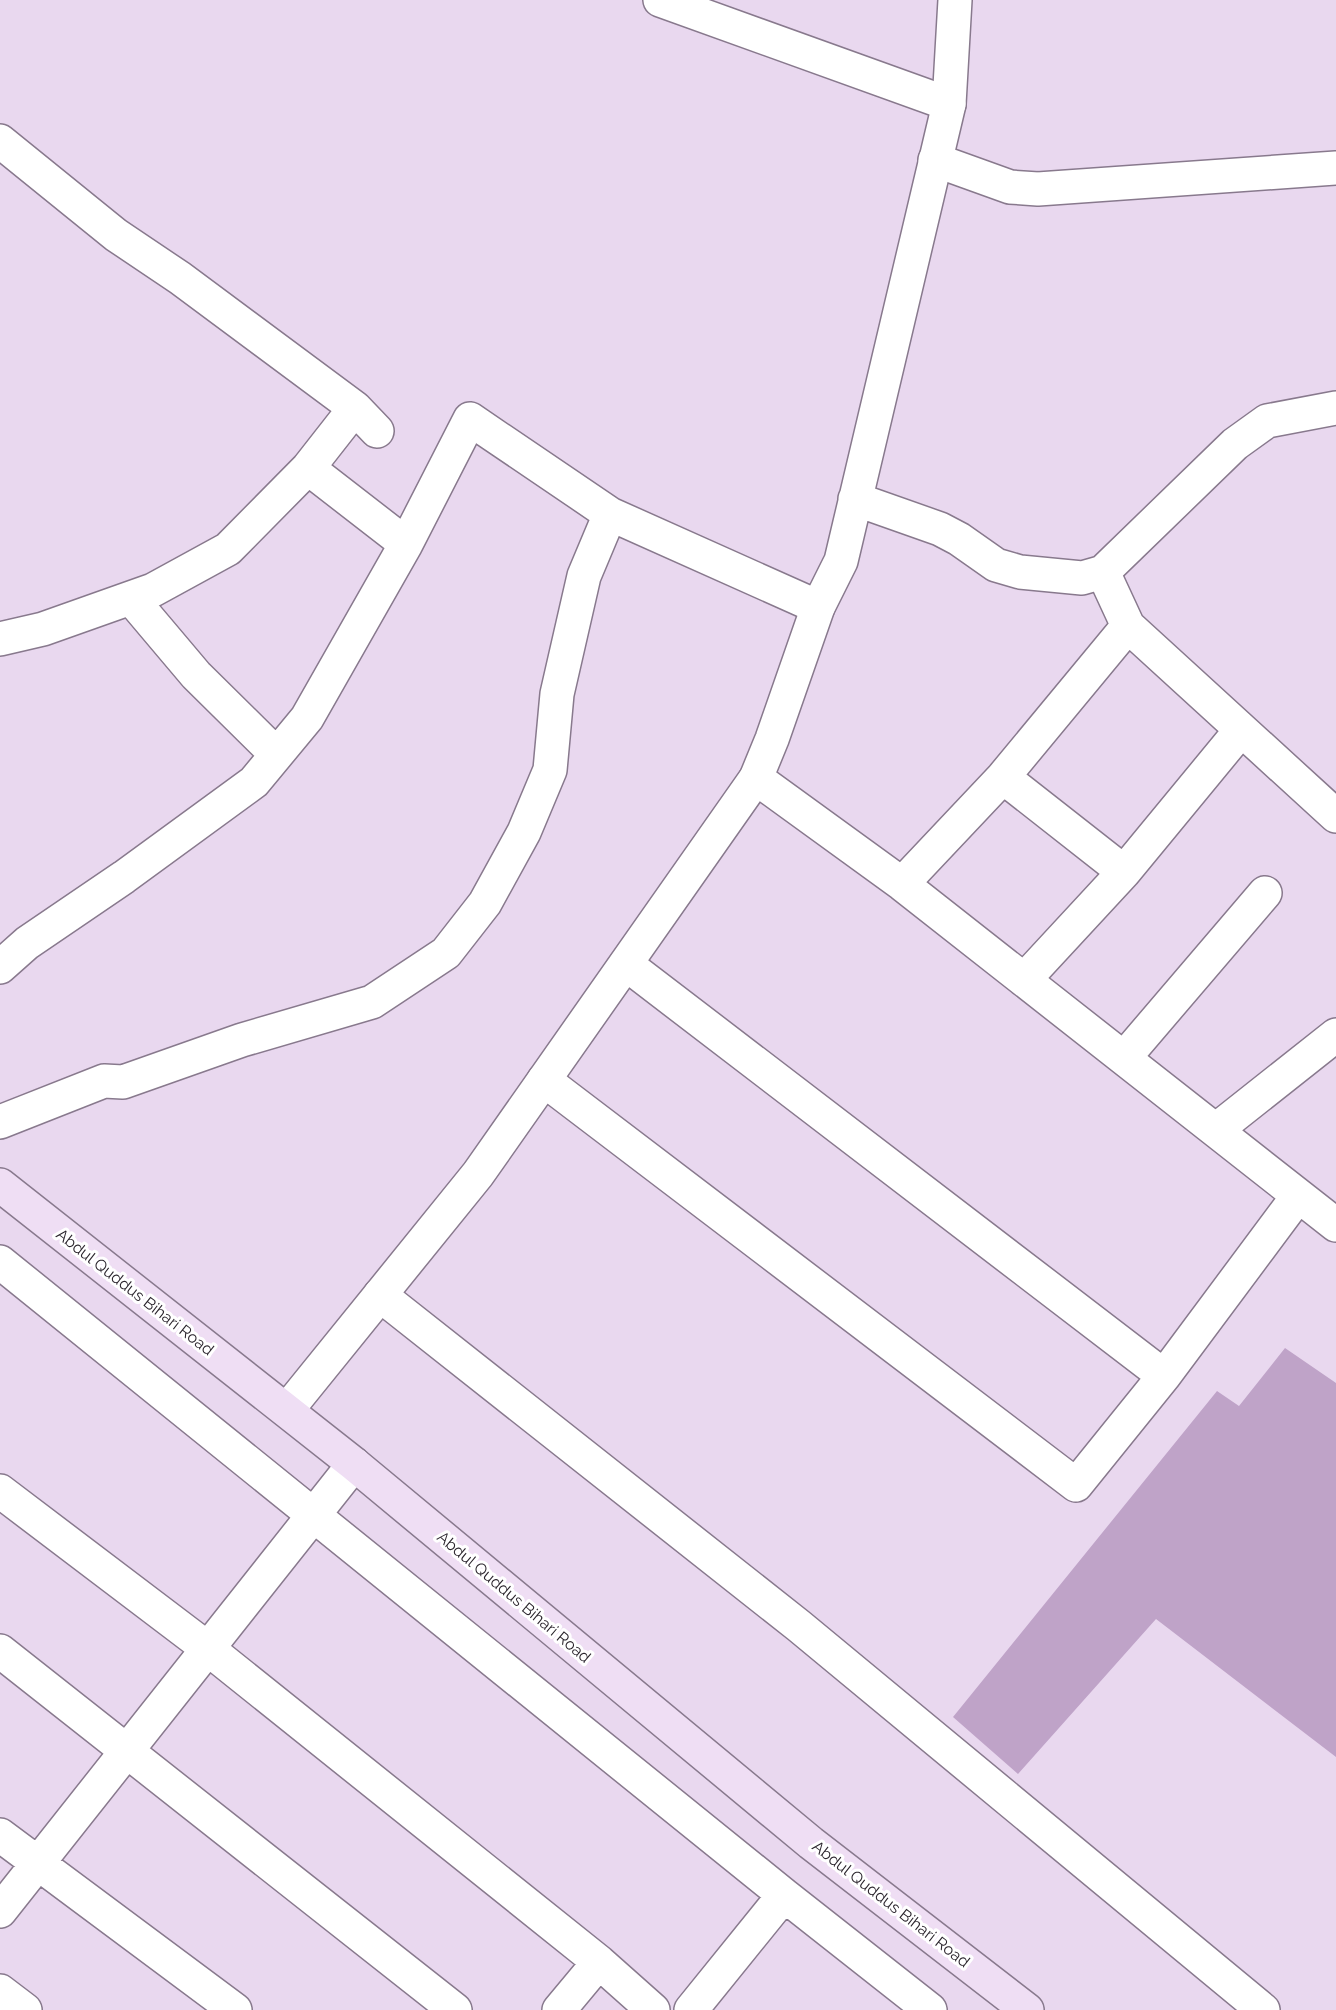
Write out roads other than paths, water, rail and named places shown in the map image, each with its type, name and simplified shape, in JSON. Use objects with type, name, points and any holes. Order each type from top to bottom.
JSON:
[{"type":"main road","name":"Abdul Quddus Bihari Road","points":[[0,1185],[354,1464],[811,1843],[1027,2010]]},
{"type":"street","points":[[660,0],[949,104]]},
{"type":"street","points":[[287,1410],[478,1174],[756,778],[818,607],[841,561],[949,104],[955,0]]},
{"type":"street","points":[[0,141],[117,235],[180,278],[355,408],[377,431]]},
{"type":"street","points":[[935,160],[1010,187],[1038,189],[1336,168]]},
{"type":"street","points":[[0,639],[43,629],[153,590],[228,549],[308,468],[355,408]]},
{"type":"street","points":[[855,499],[940,529],[959,539],[996,565],[1020,572],[1082,578],[1103,572],[1235,444],[1267,421],[1336,408]]},
{"type":"street","points":[[0,967],[27,943],[124,877],[254,782],[307,718],[406,544],[470,419],[610,514],[818,607]]},
{"type":"street","points":[[308,468],[406,544]]},
{"type":"street","points":[[0,1122],[104,1081],[123,1082],[242,1040],[372,1002],[446,953],[485,903],[524,832],[550,770],[557,694],[584,576],[610,514]]},
{"type":"street","points":[[1103,572],[1128,626],[1336,816]]},
{"type":"street","points":[[131,598],[196,675],[276,754]]},
{"type":"street","points":[[902,884],[1002,777],[1128,626]]},
{"type":"street","points":[[1024,980],[1124,872],[1241,729]]},
{"type":"street","points":[[1002,777],[1124,872]]},
{"type":"street","points":[[544,1080],[1076,1485],[1164,1376],[1323,1208],[1216,1130],[902,884],[756,778]]},
{"type":"street","points":[[1124,1058],[1265,893]]},
{"type":"street","points":[[626,964],[1164,1376]]},
{"type":"street","points":[[1216,1130],[1336,1035]]},
{"type":"street","points":[[0,1262],[784,1895],[930,2010]]},
{"type":"street","points":[[380,1295],[799,1626],[1263,2010]]},
{"type":"street","points":[[0,1911],[354,1464]]},
{"type":"street","points":[[0,1491],[207,1648],[599,1962],[653,2010]]},
{"type":"street","points":[[0,1650],[455,2010]]},
{"type":"street","points":[[0,1834],[37,1864],[235,2010]]},
{"type":"street","points":[[691,2010],[784,1895]]},
{"type":"street","points":[[559,2010],[599,1962]]},
{"type":"street","points":[[0,1991],[25,2010]]}]
